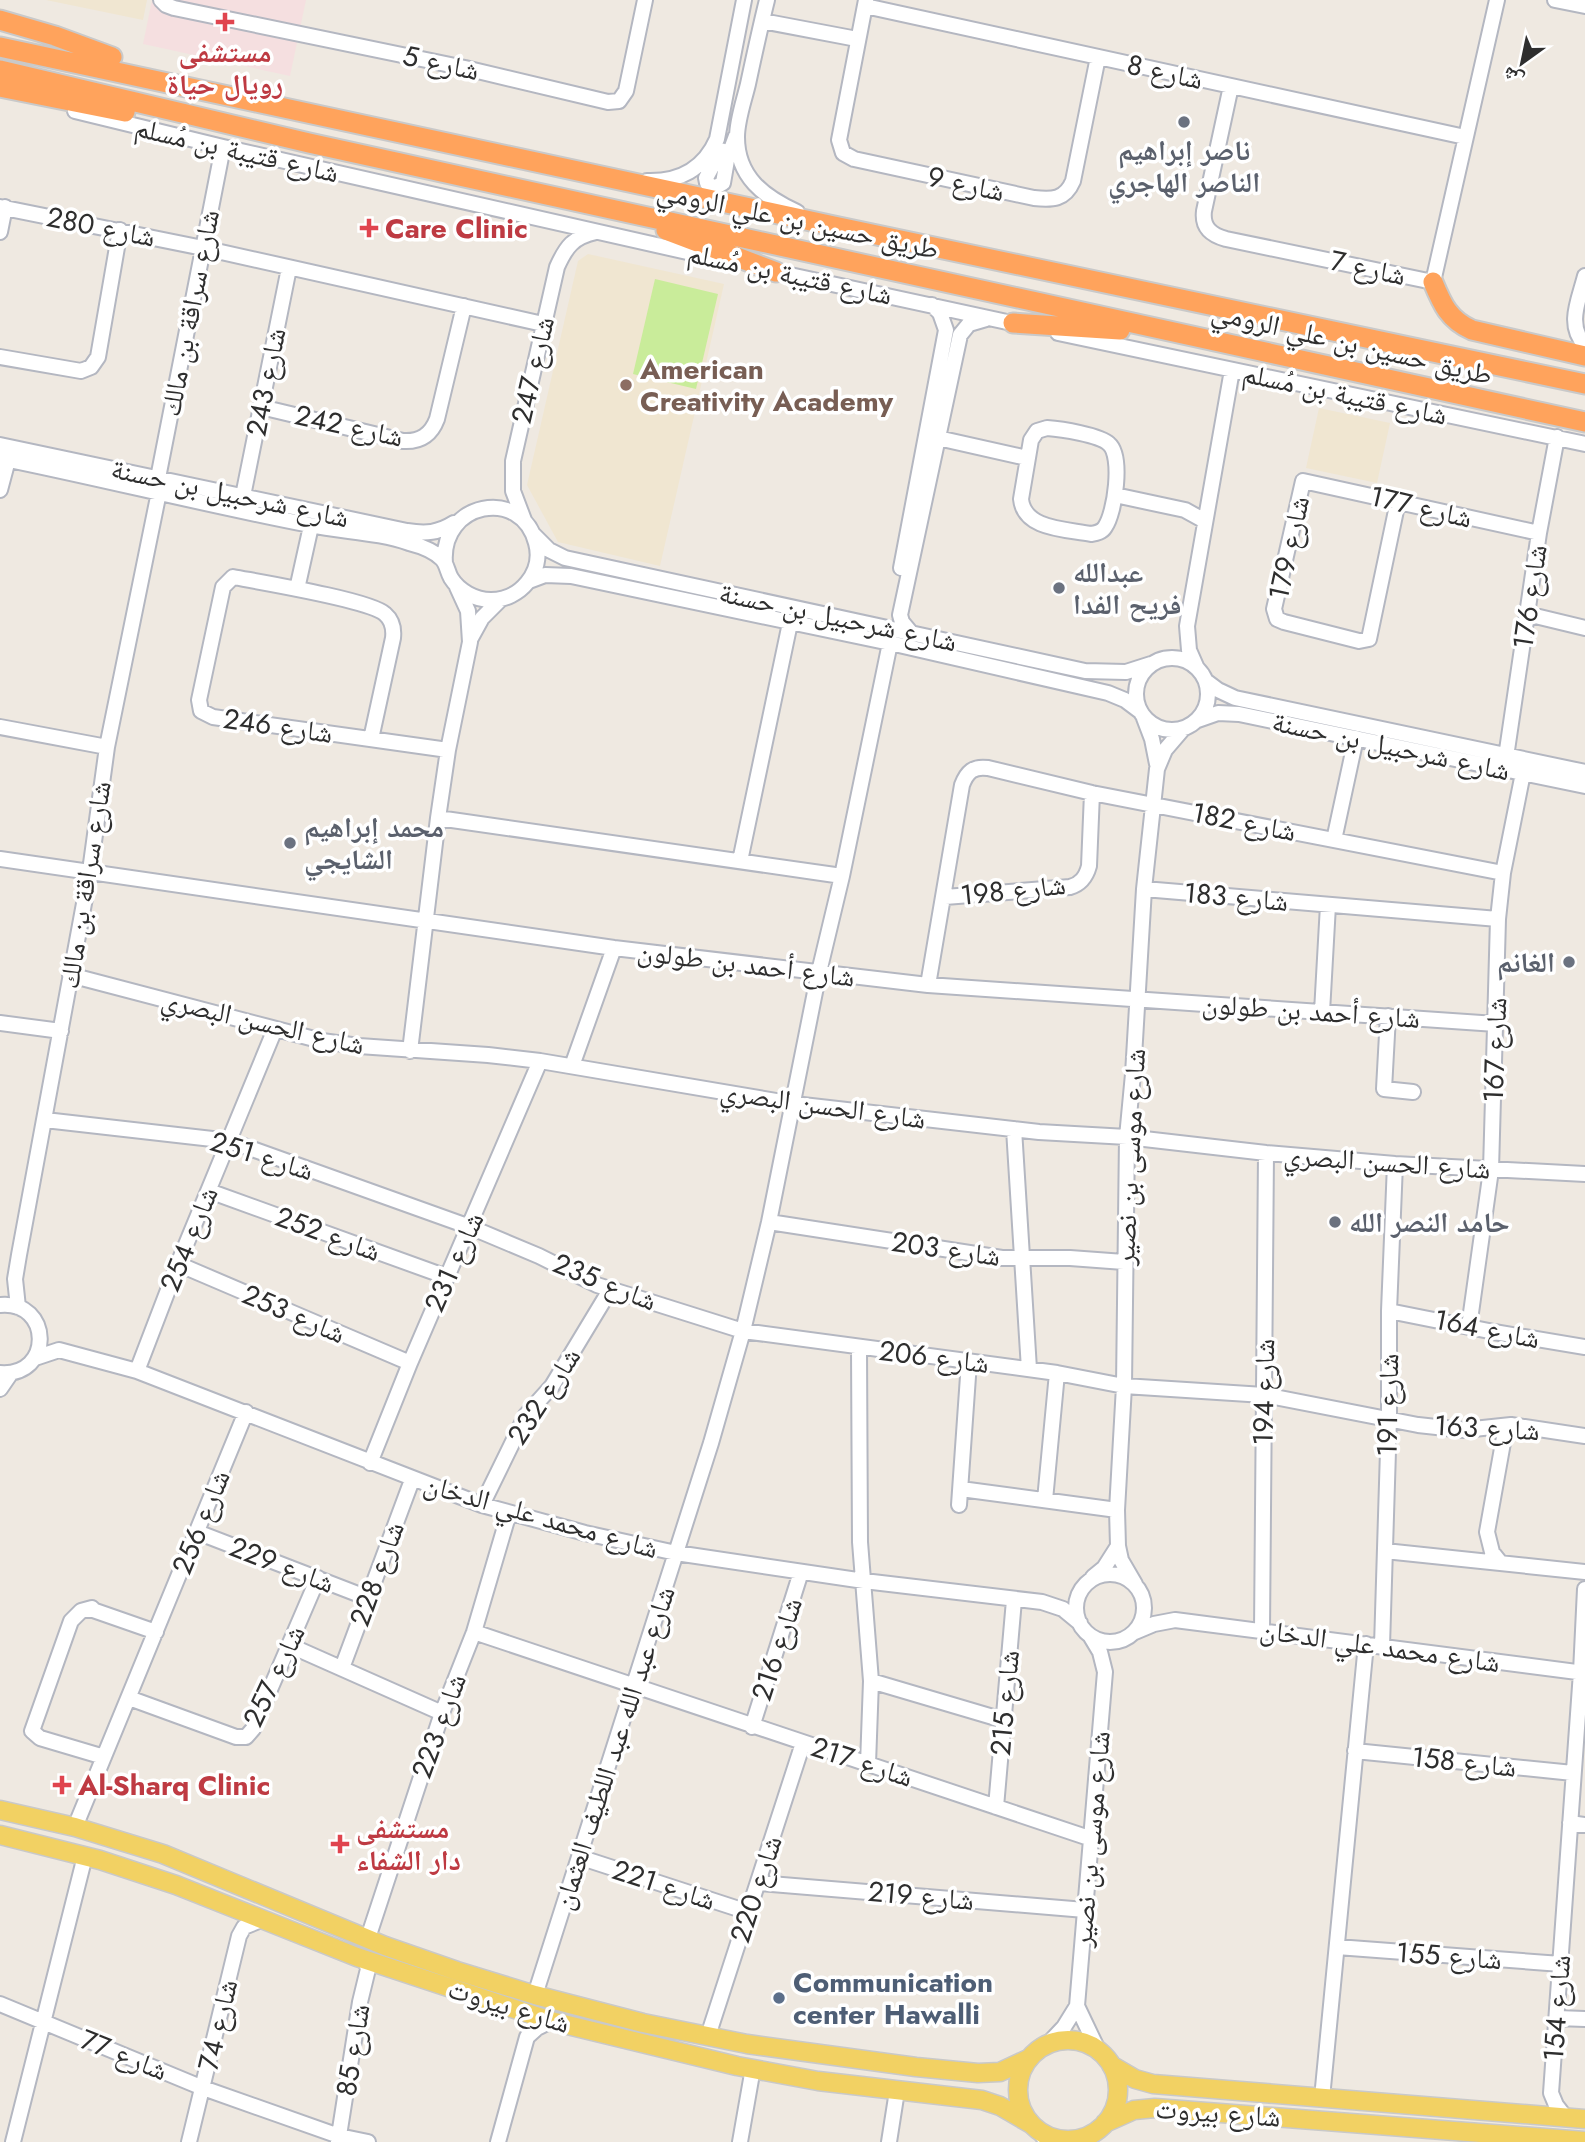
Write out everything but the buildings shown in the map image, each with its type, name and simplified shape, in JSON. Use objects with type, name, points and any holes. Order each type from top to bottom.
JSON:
[{"type":"highway","points":[[0,20],[112,57]]},
{"type":"highway","points":[[0,33],[112,57],[233,88],[333,118]]},
{"type":"highway","name":"طريق حسين بن علي الرومي","points":[[0,47],[1585,384]]},
{"type":"highway","name":"طريق حسين بن علي الرومي","points":[[0,70],[309,143],[606,206],[1585,424]]},
{"type":"highway","points":[[0,87],[95,107],[309,143]]},
{"type":"highway","points":[[606,206],[776,272]]},
{"type":"highway","points":[[1433,282],[1448,316],[1459,325],[1585,356]]},
{"type":"highway","points":[[1013,323],[1182,334]]},
{"type":"highway","points":[[1514,368],[1585,375]]},
{"type":"main road","name":"شارع بيروت","points":[[0,1810],[75,1827],[179,1860],[366,1938],[457,1971],[631,2020],[817,2054],[984,2073],[1000,2072],[1028,2059]]},
{"type":"main road","name":"شارع بيروت","points":[[0,1835],[85,1856],[176,1885],[361,1958],[551,2021],[818,2081],[982,2100],[1000,2106],[1039,2132]]},
{"type":"main road","points":[[361,1958],[366,1938]]},
{"type":"main road","points":[[423,1980],[431,1972],[430,1961]]},
{"type":"main road","points":[[453,1989],[448,1979],[457,1971]]},
{"type":"main road","points":[[1074,2040],[1098,2050],[1111,2065],[1118,2091],[1114,2108],[1094,2133],[1071,2140],[1039,2132],[1020,2107],[1018,2097],[1019,2077],[1028,2059],[1048,2044],[1074,2040]]},
{"type":"main road","points":[[817,2054],[825,2059],[828,2068],[825,2076],[818,2081]]},
{"type":"main road","points":[[854,2086],[849,2083],[846,2072],[848,2066],[857,2059]]},
{"type":"main road","name":"شارع بيروت","points":[[1111,2065],[1148,2083],[1585,2119]]},
{"type":"main road","points":[[1216,2112],[1213,2103],[1219,2097],[1277,2101],[1313,2097]]},
{"type":"main road","points":[[1421,2127],[1426,2117],[1423,2106]]},
{"type":"main road","name":"شارع بيروت","points":[[1094,2133],[1140,2108],[1421,2127],[1509,2138],[1585,2141]]},
{"type":"street","name":"شارع 5","points":[[161,0],[174,8],[465,68],[608,102],[618,101],[626,91],[645,0]]},
{"type":"street","points":[[629,181],[680,177],[695,169],[708,157],[717,139],[744,0]]},
{"type":"street","points":[[733,52],[736,89],[726,138],[706,178],[710,187],[717,188],[723,183],[731,148],[737,136],[766,0]]},
{"type":"street","name":"شارع 7","points":[[1231,86],[1204,211],[1203,220],[1210,232],[1226,239],[1433,282],[1497,0]]},
{"type":"street","points":[[1555,0],[1585,6]]},
{"type":"street","name":"شارع 8","points":[[865,3],[1098,57],[1465,136]]},
{"type":"street","name":"شارع 9","points":[[865,3],[839,139],[845,155],[854,159],[1050,200],[1063,196],[1073,181],[1098,57]]},
{"type":"street","points":[[762,22],[857,39]]},
{"type":"street","name":"شارع قتيبة بن مُسلم","points":[[0,87],[76,111],[223,148],[776,272],[1585,444]]},
{"type":"street","points":[[737,136],[744,172],[754,185],[781,205],[834,226]]},
{"type":"street","name":"شارع سراقة بن مالك","points":[[18,1307],[15,1279],[90,871],[107,747],[223,148]]},
{"type":"street","points":[[0,232],[2,207]]},
{"type":"street","name":"شارع 280","points":[[2,207],[203,248]]},
{"type":"street","points":[[0,357],[81,371],[91,367],[98,357],[120,230]]},
{"type":"street","name":"شارع 247","points":[[531,530],[519,510],[513,491],[513,461],[557,267],[566,248],[576,238],[596,232]]},
{"type":"street","points":[[203,248],[543,324]]},
{"type":"street","name":"شارع 243","points":[[243,496],[289,268]]},
{"type":"street","points":[[1585,276],[1580,313],[1574,326],[1578,338],[1585,345]]},
{"type":"street","points":[[912,634],[900,615],[931,437],[946,330],[940,313],[932,305]]},
{"type":"street","name":"شارع 242","points":[[261,407],[403,441],[424,438],[437,419],[464,306]]},
{"type":"street","points":[[874,625],[887,618],[894,605],[931,437],[960,335],[969,324],[991,318]]},
{"type":"street","points":[[1187,626],[1175,647],[1143,673],[1136,689],[1142,715],[1165,729],[1183,729],[1198,720],[1209,698],[1206,681],[1189,650],[1187,626],[1232,370]]},
{"type":"street","points":[[1047,428],[1105,441],[1115,450],[1115,495],[1107,525],[1099,532],[1091,534],[1039,524],[1027,516],[1022,509],[1021,499],[1033,436],[1037,431],[1047,428]]},
{"type":"street","points":[[931,437],[1027,458]]},
{"type":"street","name":"شارع 176","points":[[1506,757],[1539,533],[1557,437]]},
{"type":"street","name":"شارع شرحبيل بن حسنة","points":[[0,445],[311,526],[405,541],[425,548],[445,563]]},
{"type":"street","points":[[0,490],[4,459]]},
{"type":"street","name":"شارع شرحبيل بن حسنة","points":[[4,459],[243,496],[425,534],[458,521]]},
{"type":"street","name":"شارع 177","points":[[1303,481],[1539,533]]},
{"type":"street","name":"شارع 179","points":[[1303,481],[1274,608],[1275,615],[1284,622],[1359,641],[1369,639],[1398,501]]},
{"type":"street","points":[[1115,495],[1185,510],[1205,521]]},
{"type":"street","points":[[455,583],[476,598],[501,599],[517,593],[529,581],[537,558],[531,530],[517,516],[495,508],[472,512],[458,521],[448,536],[445,563],[468,611],[470,642]]},
{"type":"street","points":[[311,526],[297,589],[373,607],[390,619],[394,629],[371,739]]},
{"type":"street","name":"شارع شرحبيل بن حسنة","points":[[531,530],[549,550],[565,558],[1085,671],[1126,672],[1154,663]]},
{"type":"street","name":"شارع شرحبيل بن حسنة","points":[[529,581],[545,575],[571,576],[890,643],[1108,693],[1125,700],[1142,715]]},
{"type":"street","name":"شارع 246","points":[[297,589],[233,577],[227,581],[223,587],[199,701],[201,711],[213,716],[448,750]]},
{"type":"street","points":[[410,1051],[448,750],[470,642],[482,618],[501,599]]},
{"type":"street","points":[[1527,614],[1585,628]]},
{"type":"street","points":[[740,861],[790,623]]},
{"type":"street","name":"شارع عبد الله عبد اللطيف العثمان","points":[[535,1995],[711,1443],[743,1331],[769,1222],[819,972],[842,876],[890,643]]},
{"type":"street","points":[[1154,663],[1168,658],[1180,658],[1196,666]]},
{"type":"street","name":"شارع شرحبيل بن حسنة","points":[[1206,681],[1236,698],[1585,772]]},
{"type":"street","name":"شارع شرحبيل بن حسنة","points":[[1198,720],[1218,713],[1239,714],[1585,786]]},
{"type":"street","name":"شارع موسى بن نصير","points":[[1138,1588],[1124,1568],[1118,1546],[1117,1510],[1124,1386],[1127,1137],[1144,889],[1157,769],[1154,746],[1142,715]]},
{"type":"street","points":[[0,727],[107,747]]},
{"type":"street","name":"شارع موسى بن نصير","points":[[1157,769],[1165,750],[1183,729]]},
{"type":"street","name":"شارع 182","points":[[1334,840],[1356,738]]},
{"type":"street","name":"شارع 182","points":[[972,770],[988,768],[1093,793],[1503,873]]},
{"type":"street","name":"شارع 198","points":[[928,985],[962,785],[972,770]]},
{"type":"street","name":"شارع 167","points":[[1469,1327],[1491,1170],[1499,919],[1503,873],[1523,774]]},
{"type":"street","name":"شارع 198","points":[[944,897],[1070,887],[1081,881],[1087,873],[1090,860],[1093,793]]},
{"type":"street","points":[[438,818],[842,876]]},
{"type":"street","name":"شارع أحمد بن طولون","points":[[0,859],[614,948],[928,985],[1496,1024]]},
{"type":"street","name":"شارع 183","points":[[1144,889],[1499,919]]},
{"type":"street","name":"شارع 183","points":[[1322,1012],[1328,905]]},
{"type":"street","points":[[572,1066],[614,948]]},
{"type":"street","name":"شارع الحسن البصري","points":[[70,975],[322,1041],[410,1051],[488,1055],[572,1066],[793,1104],[1266,1153],[1395,1164],[1585,1174]]},
{"type":"street","points":[[1388,1016],[1384,1089],[1413,1092]]},
{"type":"street","points":[[0,1023],[61,1031]]},
{"type":"street","name":"شارع 254","points":[[137,1371],[178,1264],[275,1030]]},
{"type":"street","name":"شارع 231","points":[[370,1463],[410,1363],[540,1062]]},
{"type":"street","name":"شارع 251","points":[[46,1120],[230,1140],[470,1227]]},
{"type":"street","points":[[1014,1129],[1029,1369]]},
{"type":"street","name":"شارع 194","points":[[1262,1630],[1266,1153]]},
{"type":"street","name":"شارع 191","points":[[1382,1646],[1395,1164]]},
{"type":"street","name":"شارع 252","points":[[209,1191],[447,1277]]},
{"type":"street","name":"شارع 203","points":[[769,1222],[1022,1260],[1070,1258],[1124,1262]]},
{"type":"street","name":"شارع 235","points":[[470,1227],[531,1252],[589,1282],[743,1331]]},
{"type":"street","name":"شارع 253","points":[[178,1264],[410,1363]]},
{"type":"street","name":"شارع سراقة بن مالك","points":[[0,1304],[15,1279]]},
{"type":"street","name":"شارع 232","points":[[482,1505],[526,1415],[552,1386],[610,1290]]},
{"type":"street","points":[[0,1304],[18,1307]]},
{"type":"street","name":"شارع محمد علي الدخان","points":[[18,1307],[34,1319],[40,1334],[59,1350],[137,1371],[482,1505],[585,1533],[676,1553],[864,1581],[1042,1602],[1063,1609],[1080,1623]]},
{"type":"street","name":"شارع 164","points":[[1389,1311],[1585,1347]]},
{"type":"street","name":"شارع 206","points":[[743,1331],[1057,1373],[1124,1386],[1264,1395]]},
{"type":"street","points":[[0,1389],[6,1373],[26,1367],[35,1358],[40,1345],[40,1334]]},
{"type":"street","points":[[859,1348],[860,1542],[871,1681],[869,1765]]},
{"type":"street","points":[[35,1358],[59,1350]]},
{"type":"street","points":[[959,1505],[968,1362]]},
{"type":"street","points":[[1045,1500],[1057,1373]]},
{"type":"street","name":"شارع 163","points":[[1264,1395],[1419,1425],[1464,1430],[1506,1426],[1585,1436]]},
{"type":"street","name":"شارع 256","points":[[75,1827],[246,1412]]},
{"type":"street","points":[[1500,1562],[1492,1552],[1487,1532],[1506,1426]]},
{"type":"street","name":"شارع 228","points":[[342,1668],[412,1480]]},
{"type":"street","points":[[961,1489],[1117,1510]]},
{"type":"street","name":"شارع 223","points":[[366,1938],[442,1713],[474,1632],[509,1513]]},
{"type":"street","name":"شارع 229","points":[[197,1532],[368,1598]]},
{"type":"street","points":[[1085,1585],[1097,1576],[1117,1575],[1138,1588],[1144,1613],[1130,1636],[1114,1643],[1091,1637],[1080,1623],[1076,1608],[1085,1585],[1104,1568],[1118,1546]]},
{"type":"street","points":[[1384,1551],[1585,1572]]},
{"type":"street","name":"شارع 216","points":[[752,1727],[801,1572]]},
{"type":"street","name":"شارع 257","points":[[129,1698],[236,1737],[246,1737],[253,1729],[291,1646],[318,1578]]},
{"type":"street","name":"شارع محمد علي الدخان","points":[[1042,1602],[1085,1585]]},
{"type":"street","name":"شارع محمد علي الدخان","points":[[1138,1588],[1153,1606],[1175,1620]]},
{"type":"street","name":"شارع 154","points":[[1566,2118],[1551,2093],[1561,1964],[1578,1824],[1573,1773],[1583,1673],[1585,1589]]},
{"type":"street","name":"شارع 215","points":[[996,1807],[1014,1600]]},
{"type":"street","points":[[104,1757],[40,1738],[32,1731],[72,1621],[77,1613],[92,1608],[90,1609],[156,1632]]},
{"type":"street","name":"شارع محمد علي الدخان","points":[[1130,1636],[1147,1626],[1175,1620],[1583,1673]]},
{"type":"street","name":"شارع 217","points":[[474,1632],[1092,1839]]},
{"type":"street","name":"شارع موسى بن نصير","points":[[1105,1672],[1115,1651],[1130,1636]]},
{"type":"street","name":"شارع موسى بن نصير","points":[[1048,2044],[1065,2027],[1077,2006],[1105,1672],[1100,1652],[1091,1637]]},
{"type":"street","points":[[1313,2097],[1336,1947],[1366,1644]]},
{"type":"street","points":[[291,1646],[442,1713]]},
{"type":"street","points":[[871,1681],[1003,1720]]},
{"type":"street","name":"شارع 220","points":[[708,2036],[803,1743]]},
{"type":"street","name":"شارع 158","points":[[1355,1751],[1573,1773]]},
{"type":"street","name":"شارع 77","points":[[13,2142],[85,1856]]},
{"type":"street","name":"شارع 221","points":[[579,1857],[748,1912]]},
{"type":"street","name":"شارع 219","points":[[758,1883],[1085,1910]]},
{"type":"street","name":"شارع 74","points":[[189,2142],[239,1936],[244,1927],[261,1920]]},
{"type":"street","name":"شارع 155","points":[[1336,1947],[1561,1964]]},
{"type":"street","name":"شارع 85","points":[[339,2139],[360,2003],[368,1969],[361,1958]]},
{"type":"street","name":"شارع 77","points":[[0,2004],[203,2088],[339,2139],[368,2142]]},
{"type":"street","points":[[1077,2006],[1098,2050]]},
{"type":"street","points":[[1557,2018],[1585,2019]]},
{"type":"street","points":[[498,2142],[527,2037],[551,2021]]},
{"type":"street","points":[[740,2142],[752,2068]]},
{"type":"street","points":[[890,2142],[897,2091]]},
{"type":"street","name":"شارع 154","points":[[1530,2115],[1541,2107],[1551,2093]]},
{"type":"shaded area","points":[[46,0],[147,0],[143,20]]},
{"type":"shaded area","name":"مستشفى رويال حياة","points":[[152,0],[306,0],[290,76],[143,44]]},
{"type":"shaded area","name":"American Creativity Academy","points":[[588,254],[724,284],[660,566],[558,542],[527,485],[578,261]]},
{"type":"shaded area","points":[[1319,408],[1390,423],[1377,483],[1306,468]]},
{"type":"green space","points":[[655,279],[718,294],[696,389],[633,374]]},
{"type":"place","name":"مستشفى رويال حياة","points":[[225,22]]},
{"type":"place","name":"ناصر إبراهيم الناصر الهاجري","points":[[1184,122]]},
{"type":"place","name":"Care Clinic","points":[[369,228]]},
{"type":"place","name":"American Creativity Academy","points":[[626,385]]},
{"type":"place","name":"عبدالله فريح الفدا","points":[[1059,588]]},
{"type":"place","name":"محمد إبراهيم الشايجي","points":[[290,843]]},
{"type":"place","name":"الغانم","points":[[1569,962]]},
{"type":"place","name":"حامد النصر الله","points":[[1335,1222]]},
{"type":"place","name":"Al-Sharq Clinic","points":[[62,1785]]},
{"type":"place","name":"مستشفى دار الشفاء","points":[[340,1844]]},
{"type":"place","name":"Communication center Hawalli","points":[[779,1998]]}]
